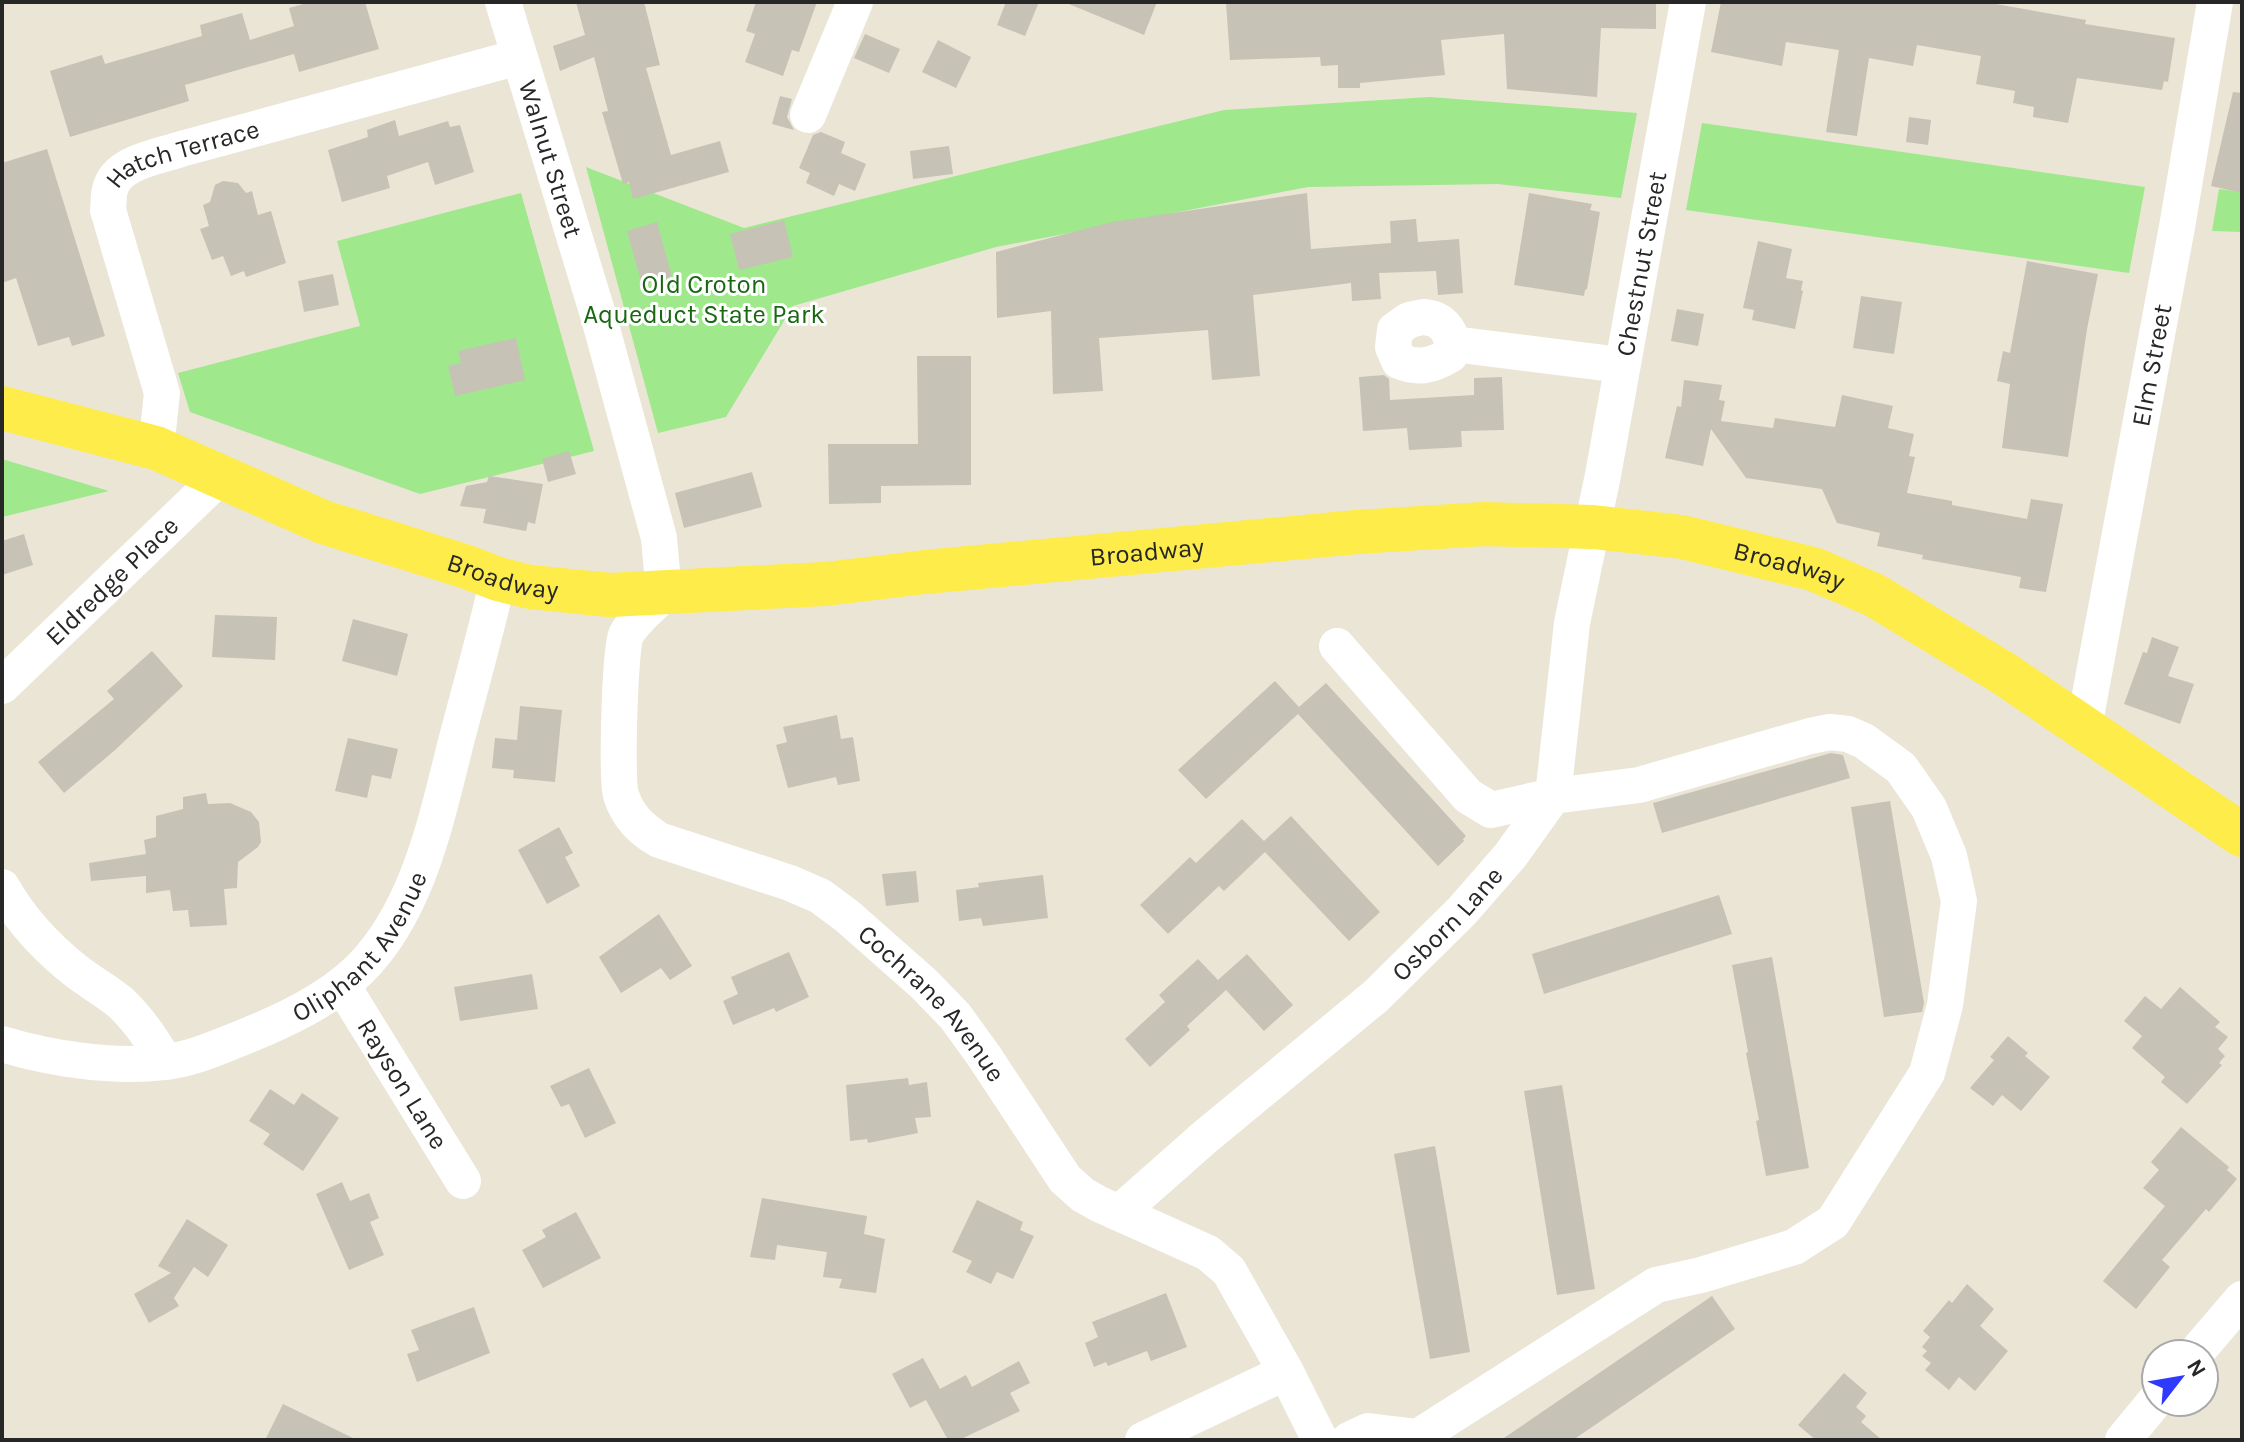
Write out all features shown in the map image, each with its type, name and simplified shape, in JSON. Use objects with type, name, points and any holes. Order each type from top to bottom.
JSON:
[{"type":"main road","name":"Broadway","points":[[2,408],[156,448],[323,522],[498,579],[530,587],[610,595],[825,584],[1357,532],[1484,524],[1593,527],[1682,537],[1813,569],[1874,595],[1935,630],[2084,727],[2242,835]]},
{"type":"street","name":"Walnut Street","points":[[503,2],[599,318],[659,538],[664,594]]},
{"type":"street","points":[[808,115],[855,2]]},
{"type":"street","name":"Chestnut Street","points":[[1593,527],[1688,2]]},
{"type":"street","points":[[2215,2],[2242,7]]},
{"type":"street","name":"Elm Street","points":[[2084,727],[2177,227],[2215,2]]},
{"type":"street","name":"Hatch Terrace","points":[[156,448],[162,393],[108,210],[110,188],[119,174],[130,166],[181,149],[519,57]]},
{"type":"street","points":[[1453,344],[1621,365]]},
{"type":"street","name":"Eldredge Place","points":[[2,686],[221,476]]},
{"type":"street","name":"Osborn Lane","points":[[1119,1213],[1205,1137],[1376,996],[1462,911],[1510,856],[1553,796],[1572,623],[1593,527]]},
{"type":"street","name":"Oliphant Avenue","points":[[2,1044],[60,1058],[165,1062],[213,1049],[257,1032],[312,1004],[342,985],[361,968],[386,935],[409,894],[435,823],[498,579]]},
{"type":"street","name":"Cochrane Avenue","points":[[664,594],[625,636],[617,755],[620,792],[640,829],[659,840],[790,883],[820,896],[924,984],[955,1016],[984,1056],[1065,1179],[1083,1195],[1208,1253],[1229,1271],[1320,1440]]},
{"type":"street","points":[[1337,646],[1468,796],[1491,810],[1553,796],[1639,785],[1830,732],[1848,734],[1901,768],[1929,808],[1949,856],[1959,901],[1945,1005],[1927,1073],[1833,1222],[1794,1247],[1656,1285],[1418,1437],[1368,1431],[1349,1440]]},
{"type":"street","points":[[2,887],[26,922],[53,950],[74,970],[120,1002],[140,1024],[165,1062]]},
{"type":"street","name":"Rayson Lane","points":[[342,985],[463,1181]]},
{"type":"street","points":[[2209,1338],[2242,1299]]},
{"type":"street","points":[[1143,1440],[1286,1372]]},
{"type":"street","points":[[2123,1440],[2141,1418]]},
{"type":"green space","name":"Old Croton Aqueduct State Park","points":[[1430,97],[1637,113],[1621,198],[1498,184],[1308,187],[996,247],[793,306],[726,417],[658,433],[586,167],[744,228],[1224,110]]},
{"type":"green space","points":[[1702,123],[2145,187],[2129,273],[1686,210]]},
{"type":"green space","points":[[2219,189],[2242,192],[2242,232],[2212,231]]},
{"type":"green space","name":"Old Croton Aqueduct State Park","points":[[521,193],[594,451],[420,494],[190,412],[178,373],[360,326],[337,241]]},
{"type":"green space","points":[[2,459],[109,491],[2,517]]},
{"type":"building","points":[[311,2],[365,2],[379,49],[299,72],[294,54],[185,85],[189,101],[70,137],[50,71],[102,55],[105,64],[202,36],[200,25],[242,13],[250,40],[294,26],[289,8]]},
{"type":"building","points":[[576,2],[644,2],[660,65],[646,68],[671,155],[720,141],[729,172],[633,199],[629,182],[623,184],[602,112],[608,111],[594,57],[560,71],[553,46],[585,35]]},
{"type":"building","points":[[756,2],[817,2],[799,52],[792,50],[783,76],[745,62],[755,34],[746,31]]},
{"type":"building","points":[[1006,2],[1039,2],[1025,36],[997,25]]},
{"type":"building","points":[[1064,2],[1157,2],[1144,35]]},
{"type":"building","points":[[1226,2],[1656,2],[1656,29],[1601,28],[1597,97],[1507,89],[1504,34],[1441,40],[1445,75],[1360,83],[1360,88],[1338,88],[1338,65],[1321,66],[1320,57],[1230,60]]},
{"type":"building","points":[[1721,2],[1984,2],[2086,20],[2085,24],[2175,38],[2168,82],[2164,81],[2162,90],[2077,78],[2068,123],[2033,117],[2034,107],[2013,103],[2015,91],[1976,84],[1981,56],[1917,45],[1913,66],[1869,58],[1857,136],[1826,132],[1839,50],[1786,42],[1782,66],[1711,52]]},
{"type":"building","points":[[865,34],[900,49],[889,73],[854,58]]},
{"type":"building","points":[[938,40],[971,57],[956,88],[922,72]]},
{"type":"building","points":[[2233,92],[2242,93],[2242,193],[2211,186]]},
{"type":"building","points":[[780,96],[792,99],[787,117],[794,130],[772,124]]},
{"type":"building","points":[[1909,117],[1931,120],[1928,145],[1906,142]]},
{"type":"building","points":[[395,120],[399,136],[448,121],[450,127],[460,125],[474,172],[435,185],[428,162],[387,176],[390,188],[342,202],[328,150],[368,137],[367,130]]},
{"type":"building","points":[[821,132],[845,142],[841,153],[866,164],[855,191],[839,184],[834,196],[806,183],[810,173],[799,168],[813,135]]},
{"type":"building","points":[[949,146],[953,174],[913,179],[910,151]]},
{"type":"building","points":[[47,149],[105,336],[72,346],[69,337],[38,346],[16,278],[2,283],[2,163]]},
{"type":"building","points":[[223,181],[238,183],[246,193],[252,191],[258,215],[271,211],[286,263],[246,277],[244,271],[231,276],[223,256],[212,260],[200,229],[209,226],[203,205],[210,202],[215,185]]},
{"type":"building","points":[[1307,193],[1311,249],[1391,243],[1390,221],[1416,219],[1418,242],[1459,239],[1463,293],[1438,295],[1436,271],[1379,273],[1381,299],[1352,301],[1351,283],[1253,295],[1260,376],[1212,380],[1208,330],[1099,338],[1103,391],[1053,394],[1051,311],[997,318],[996,252],[1112,222]]},
{"type":"building","points":[[1529,193],[1592,204],[1590,210],[1600,212],[1584,296],[1514,285]]},
{"type":"building","points":[[784,220],[793,257],[739,270],[730,234]]},
{"type":"building","points":[[657,222],[672,277],[642,285],[627,231]]},
{"type":"building","points":[[1758,241],[1792,249],[1786,278],[1803,281],[1795,329],[1752,320],[1754,310],[1743,308]]},
{"type":"building","points":[[2027,261],[2098,274],[2068,457],[2002,448],[2010,384],[1997,381],[2003,351],[2010,353]]},
{"type":"building","points":[[333,274],[339,305],[304,312],[298,281]]},
{"type":"building","points":[[1861,296],[1902,302],[1894,354],[1853,348]]},
{"type":"building","points":[[1677,309],[1704,314],[1698,346],[1671,341]]},
{"type":"building","points":[[516,338],[525,380],[455,396],[448,366],[461,363],[458,351]]},
{"type":"building","points":[[917,356],[971,356],[971,485],[881,486],[881,503],[829,504],[828,444],[918,444]]},
{"type":"building","points":[[1384,375],[1389,379],[1390,400],[1474,395],[1474,378],[1502,377],[1504,430],[1461,431],[1462,447],[1409,450],[1407,428],[1363,431],[1359,377]]},
{"type":"building","points":[[1684,380],[1722,385],[1719,400],[1725,401],[1721,421],[1773,428],[1775,418],[1835,427],[1842,395],[1893,406],[1888,428],[1914,434],[1909,456],[1915,457],[1907,493],[2027,519],[2031,499],[2063,504],[2046,592],[2019,588],[2021,577],[1922,559],[1923,555],[1877,546],[1880,533],[1837,523],[1822,489],[1746,478],[1711,429],[1703,466],[1665,458],[1677,406],[1681,407]]},
{"type":"building","points":[[569,451],[576,474],[548,482],[542,459]]},
{"type":"building","points":[[752,472],[762,507],[684,528],[675,493]]},
{"type":"building","points":[[489,476],[543,484],[535,524],[528,522],[526,531],[483,523],[486,509],[460,506],[466,486],[487,482]]},
{"type":"building","points":[[24,534],[33,565],[2,575],[2,541]]},
{"type":"building","points":[[215,615],[277,617],[275,660],[212,657]]},
{"type":"building","points":[[353,619],[408,634],[397,676],[342,661]]},
{"type":"building","points":[[2152,637],[2179,647],[2168,676],[2194,684],[2180,724],[2124,704],[2143,652],[2147,653]]},
{"type":"building","points":[[152,651],[183,686],[64,793],[38,762],[114,699],[107,691]]},
{"type":"building","points":[[1275,681],[1299,707],[1326,683],[1466,836],[1464,841],[1438,866],[1298,714],[1206,799],[1178,770]]},
{"type":"building","points":[[520,706],[562,710],[555,782],[513,778],[514,770],[492,768],[495,738],[517,740]]},
{"type":"building","points":[[837,715],[841,739],[853,737],[860,781],[838,785],[836,777],[788,788],[776,745],[787,742],[783,727]]},
{"type":"building","points":[[348,738],[398,749],[391,779],[372,775],[367,798],[335,791]]},
{"type":"building","points":[[1831,753],[1843,755],[1850,778],[1662,833],[1653,803]]},
{"type":"building","points":[[206,793],[208,804],[230,803],[251,812],[259,822],[261,842],[238,862],[237,888],[224,889],[227,925],[190,927],[188,910],[173,911],[170,890],[146,893],[146,876],[91,881],[89,863],[146,854],[144,840],[156,837],[156,816],[183,809],[183,797]]},
{"type":"building","points":[[1890,801],[1924,1003],[1922,1012],[1884,1017],[1851,807]]},
{"type":"building","points":[[1291,816],[1380,912],[1349,941],[1265,852],[1224,891],[1219,886],[1168,934],[1140,905],[1190,857],[1196,863],[1242,819],[1264,841]]},
{"type":"building","points":[[559,827],[573,853],[565,857],[580,886],[547,904],[518,850]]},
{"type":"building","points":[[916,871],[919,902],[886,906],[882,874]]},
{"type":"building","points":[[1043,875],[1048,918],[983,926],[981,918],[959,921],[956,890],[979,887],[978,883]]},
{"type":"building","points":[[1719,895],[1732,934],[1544,994],[1532,954]]},
{"type":"building","points":[[659,914],[692,966],[670,980],[661,968],[621,993],[599,957]]},
{"type":"building","points":[[789,952],[809,997],[776,1012],[774,1008],[733,1025],[723,1001],[738,994],[731,977]]},
{"type":"building","points":[[1247,954],[1293,1005],[1264,1031],[1226,990],[1187,1026],[1190,1030],[1150,1067],[1125,1039],[1165,1002],[1159,995],[1198,959],[1218,980]]},
{"type":"building","points":[[1772,957],[1809,1168],[1766,1176],[1732,965]]},
{"type":"building","points":[[532,974],[538,1009],[460,1021],[454,987]]},
{"type":"building","points":[[2180,987],[2220,1022],[2215,1027],[2228,1037],[2218,1049],[2225,1056],[2219,1063],[2222,1065],[2187,1104],[2161,1082],[2165,1077],[2132,1048],[2142,1036],[2124,1021],[2145,996],[2161,1009]]},
{"type":"building","points":[[2008,1036],[2028,1053],[2025,1056],[2050,1077],[2021,1111],[2002,1095],[1993,1106],[1970,1088],[1994,1060],[1990,1057]]},
{"type":"building","points":[[589,1068],[616,1123],[585,1138],[569,1104],[561,1107],[550,1086]]},
{"type":"building","points":[[908,1078],[909,1085],[927,1082],[931,1117],[915,1118],[918,1133],[868,1143],[867,1139],[850,1141],[846,1085]]},
{"type":"building","points":[[1562,1085],[1595,1289],[1557,1295],[1524,1091]]},
{"type":"building","points":[[270,1089],[294,1105],[302,1093],[339,1118],[303,1171],[263,1144],[270,1134],[249,1121]]},
{"type":"building","points":[[2181,1127],[2229,1167],[2227,1170],[2237,1179],[2162,1260],[2170,1267],[2136,1309],[2103,1281],[2165,1206],[2143,1188],[2159,1170],[2151,1162]]},
{"type":"building","points":[[1435,1146],[1470,1352],[1430,1359],[1394,1154]]},
{"type":"building","points":[[342,1182],[350,1201],[369,1193],[379,1218],[370,1222],[384,1255],[349,1270],[316,1194]]},
{"type":"building","points":[[762,1198],[867,1216],[864,1234],[885,1239],[876,1293],[839,1288],[842,1279],[823,1277],[827,1252],[777,1245],[775,1260],[750,1257]]},
{"type":"building","points":[[977,1200],[1023,1222],[1020,1230],[1034,1236],[1013,1279],[997,1272],[991,1284],[966,1272],[972,1261],[952,1252]]},
{"type":"building","points":[[576,1212],[601,1258],[543,1288],[522,1250],[546,1237],[542,1230]]},
{"type":"building","points":[[187,1219],[228,1245],[208,1277],[194,1267],[174,1298],[179,1306],[149,1323],[134,1294],[171,1273],[158,1266]]},
{"type":"building","points":[[1967,1284],[1994,1309],[1980,1326],[2008,1351],[1975,1391],[1959,1377],[1949,1390],[1925,1370],[1931,1363],[1922,1356],[1927,1351],[1922,1347],[1930,1337],[1923,1331]]},
{"type":"building","points":[[1166,1293],[1187,1347],[1151,1361],[1147,1351],[1108,1366],[1106,1362],[1094,1367],[1085,1343],[1098,1337],[1092,1322]]},
{"type":"building","points":[[1712,1296],[1735,1329],[1573,1440],[1501,1440]]},
{"type":"building","points":[[474,1307],[490,1353],[417,1382],[407,1354],[419,1350],[411,1330]]},
{"type":"building","points":[[923,1358],[940,1389],[966,1375],[972,1387],[1019,1361],[1030,1383],[1010,1393],[1020,1411],[959,1440],[948,1440],[926,1400],[910,1408],[892,1374]]},
{"type":"building","points":[[1844,1373],[1867,1393],[1856,1407],[1866,1416],[1861,1422],[1882,1440],[1816,1440],[1798,1425]]},
{"type":"building","points":[[283,1404],[357,1440],[265,1440]]}]
